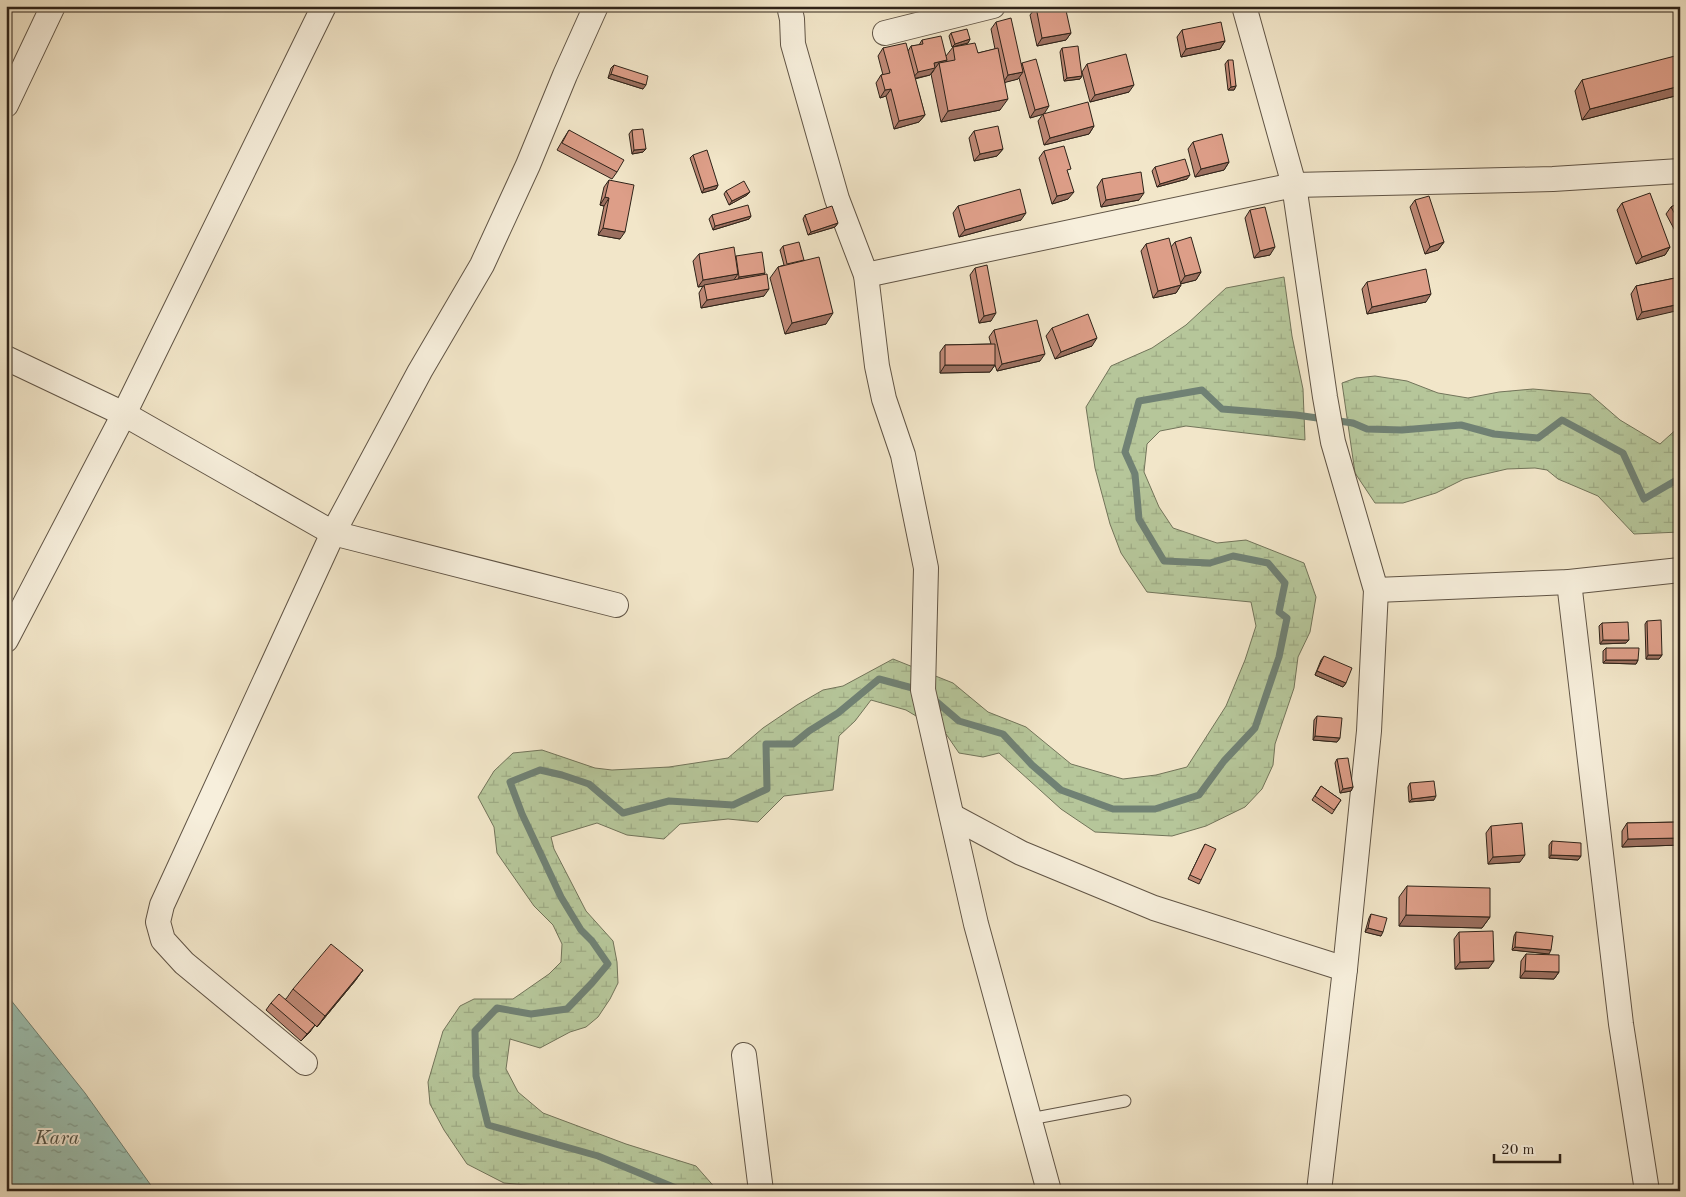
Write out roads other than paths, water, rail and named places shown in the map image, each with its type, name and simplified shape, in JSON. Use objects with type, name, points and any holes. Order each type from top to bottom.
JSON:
[{"type":"street","points":[[6,105],[53,6]]},
{"type":"street","points":[[6,640],[124,414],[324,6]]},
{"type":"street","points":[[305,1063],[184,962],[163,940],[158,922],[162,905],[333,533],[420,371],[482,265],[528,165],[596,6]]},
{"type":"street","points":[[789,6],[792,19],[793,44],[837,199],[866,275],[877,366],[884,399],[903,455],[926,568],[924,690],[976,924],[1049,1191]]},
{"type":"street","points":[[885,33],[993,6]]},
{"type":"street","points":[[1244,6],[1294,185],[1324,397],[1333,442],[1376,590],[1368,731],[1345,968],[1319,1191]]},
{"type":"street","points":[[866,275],[1294,185],[1553,179],[1680,171]]},
{"type":"street","points":[[6,358],[124,414],[333,533],[616,605]]},
{"type":"street","points":[[1376,590],[1569,582],[1680,570]]},
{"type":"street","points":[[1569,582],[1621,1024],[1647,1191]]},
{"type":"street","points":[[952,816],[1021,852],[1154,908],[1345,968]]},
{"type":"street","points":[[744,1055],[761,1191]]},
{"type":"lane","points":[[1030,1119],[1126,1101]]},
{"type":"water","name":"Kara","points":[[6,994],[85,1093],[155,1191],[17,1191],[6,1176]]},
{"type":"waterway","points":[[931,697],[959,721],[1003,734],[1032,765],[1061,790],[1113,809],[1155,809],[1199,795],[1224,761],[1255,728],[1279,657],[1287,618],[1279,612],[1285,583],[1268,563],[1233,556],[1210,563],[1164,561],[1139,519],[1135,474],[1125,452],[1139,401],[1202,390],[1222,409],[1296,415],[1353,423],[1367,429],[1402,430],[1461,425],[1494,434],[1538,438],[1562,420],[1623,453],[1644,499],[1680,478]]},
{"type":"waterway","points":[[683,1191],[598,1156],[488,1125],[476,1076],[475,1031],[497,1008],[531,1014],[567,1009],[608,964],[592,941],[581,930],[561,897],[522,814],[510,782],[540,770],[562,775],[589,784],[623,813],[669,801],[733,805],[767,789],[766,744],[793,744],[809,731],[838,713],[879,679],[920,690]]}]
